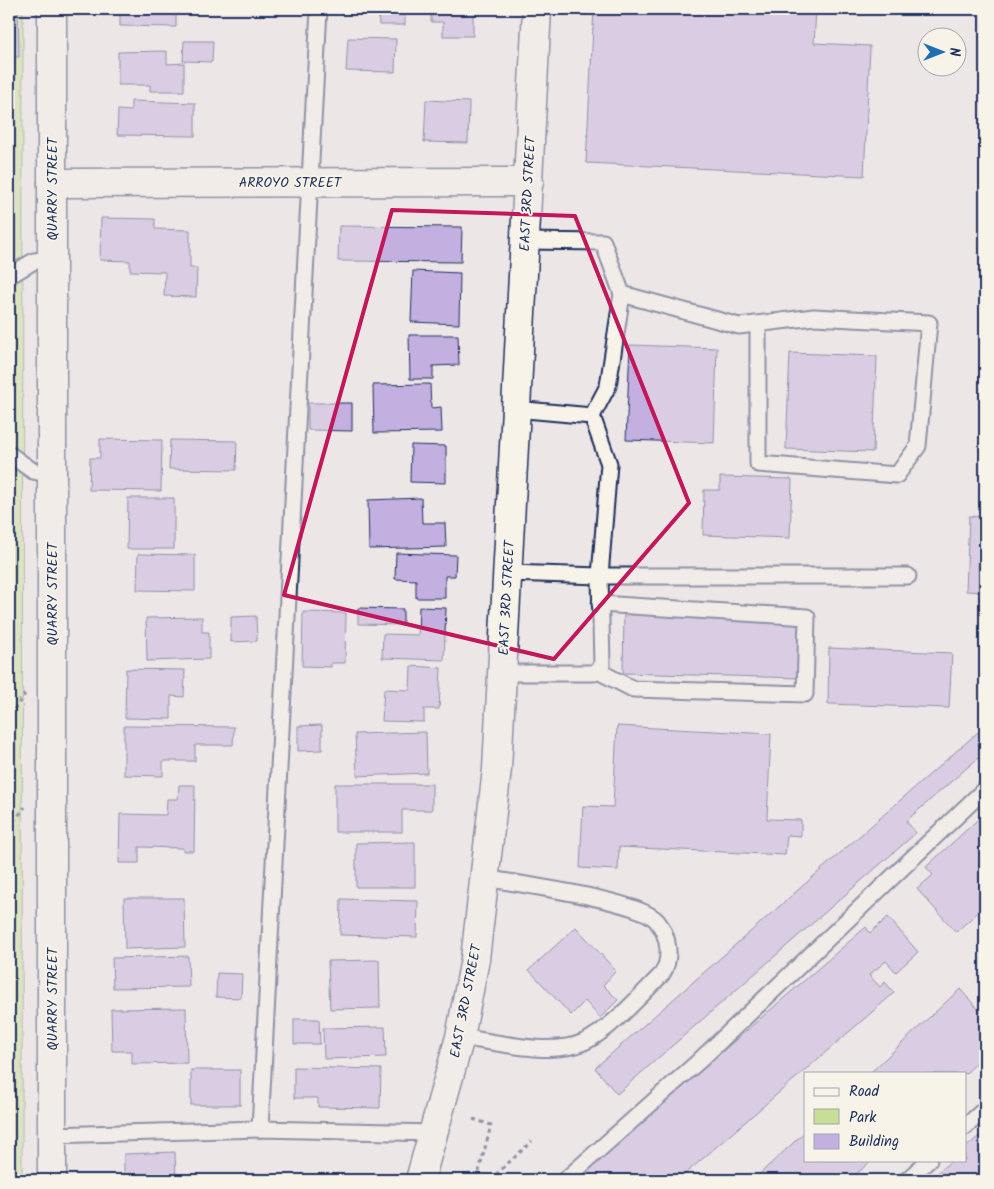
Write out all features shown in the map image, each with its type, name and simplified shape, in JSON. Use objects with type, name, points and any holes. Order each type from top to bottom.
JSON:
[{"type":"street","name":"QUARRY STREET","points":[[52,9],[52,1180]]},
{"type":"street","name":"EAST 3RD STREET","points":[[420,1180],[435,1133],[460,1037],[475,959],[498,769],[537,9]]},
{"type":"street","name":"ARROYO STREET","points":[[52,183],[529,182]]},
{"type":"lane","points":[[260,1129],[319,9]]},
{"type":"lane","points":[[502,673],[594,673],[602,666],[600,576],[609,464],[592,416],[608,386],[622,294],[603,242],[525,241]]},
{"type":"lane","points":[[9,276],[34,261],[52,259]]},
{"type":"lane","points":[[622,294],[739,326],[814,317],[929,323],[918,446],[898,475],[758,464],[758,324]]},
{"type":"lane","points":[[515,409],[592,416]]},
{"type":"lane","points":[[9,454],[33,471],[52,475]]},
{"type":"lane","points":[[508,573],[600,576],[908,576]]},
{"type":"lane","points":[[598,671],[633,689],[805,694],[807,617],[600,604]]},
{"type":"lane","points":[[566,1180],[699,1061],[985,789]]},
{"type":"lane","points":[[460,1037],[544,1048],[567,1047],[585,1042],[599,1033],[662,974],[669,963],[668,944],[656,919],[624,904],[485,878]]},
{"type":"lane","points":[[966,1127],[985,1109]]},
{"type":"lane","points":[[52,1135],[260,1129],[435,1133]]},
{"type":"lane","points":[[907,1180],[927,1162]]},
{"type":"path","points":[[9,716],[30,688]]},
{"type":"path","points":[[9,828],[30,800]]},
{"type":"path","points":[[473,1119],[491,1124],[478,1180]]},
{"type":"path","points":[[490,1180],[532,1141]]},
{"type":"highlighted area","points":[[392,210],[575,216],[689,503],[554,659],[284,595]]},
{"type":"green space","points":[[9,9],[23,9],[22,1180],[9,1180]]},
{"type":"building","points":[[9,9],[18,9],[19,57],[9,57]]},
{"type":"building","points":[[120,9],[176,9],[176,27],[120,26]]},
{"type":"building","points":[[378,9],[405,9],[405,25],[379,25]]},
{"type":"building","points":[[431,9],[473,9],[473,36],[443,36],[443,22],[431,22]]},
{"type":"building","points":[[594,9],[816,9],[814,43],[870,46],[864,176],[586,163]]},
{"type":"building","points":[[348,38],[396,39],[395,72],[346,71]]},
{"type":"building","points":[[184,41],[213,41],[212,62],[183,61]]},
{"type":"building","points":[[167,51],[167,64],[184,63],[184,91],[150,91],[150,85],[118,85],[118,52]]},
{"type":"building","points":[[426,100],[469,102],[468,143],[424,142]]},
{"type":"building","points":[[131,101],[195,103],[195,136],[117,135],[118,110],[131,111]]},
{"type":"building","points":[[101,218],[155,219],[155,229],[190,230],[190,268],[197,268],[196,297],[164,296],[165,272],[130,271],[130,261],[100,260]]},
{"type":"building","points":[[339,226],[462,227],[461,262],[338,261]]},
{"type":"building","points":[[413,271],[460,273],[459,324],[411,322]]},
{"type":"building","points":[[409,335],[458,335],[459,365],[433,366],[433,379],[410,379]]},
{"type":"building","points":[[630,345],[717,348],[714,443],[626,440]]},
{"type":"building","points":[[790,353],[877,356],[873,452],[786,449]]},
{"type":"building","points":[[430,384],[431,408],[441,407],[442,432],[374,433],[373,385]]},
{"type":"building","points":[[308,403],[352,403],[352,431],[308,430]]},
{"type":"building","points":[[100,439],[162,440],[161,491],[89,490],[90,458],[100,458]]},
{"type":"building","points":[[170,440],[237,441],[236,470],[169,469]]},
{"type":"building","points":[[411,445],[446,446],[446,483],[410,482]]},
{"type":"building","points":[[720,477],[792,479],[790,538],[703,535],[704,490],[720,490]]},
{"type":"building","points":[[128,498],[174,498],[174,549],[127,549]]},
{"type":"building","points":[[421,498],[422,523],[445,523],[446,547],[369,549],[368,500]]},
{"type":"building","points":[[969,516],[985,517],[985,592],[966,591]]},
{"type":"building","points":[[396,553],[456,555],[455,576],[445,576],[445,598],[416,598],[416,580],[395,579]]},
{"type":"building","points":[[138,554],[195,555],[195,591],[137,590]]},
{"type":"building","points":[[419,607],[446,608],[444,660],[382,658],[383,634],[418,635]]},
{"type":"building","points":[[358,608],[403,609],[403,625],[358,624]]},
{"type":"building","points":[[303,612],[346,613],[345,663],[331,663],[331,667],[302,666]]},
{"type":"building","points":[[624,612],[801,617],[799,678],[623,673]]},
{"type":"building","points":[[256,616],[257,641],[231,642],[231,617]]},
{"type":"building","points":[[202,617],[202,632],[209,632],[209,659],[147,661],[146,618]]},
{"type":"building","points":[[829,648],[952,653],[949,708],[828,704]]},
{"type":"building","points":[[411,666],[441,668],[439,709],[424,709],[424,722],[382,721],[384,689],[410,690]]},
{"type":"building","points":[[126,669],[185,670],[184,697],[171,696],[171,719],[125,718]]},
{"type":"building","points":[[322,725],[322,750],[298,751],[298,726]]},
{"type":"building","points":[[124,726],[234,727],[233,745],[195,745],[195,761],[163,761],[163,776],[124,775]]},
{"type":"building","points":[[617,726],[771,734],[767,819],[801,820],[801,836],[787,835],[785,855],[619,847],[618,870],[580,868],[583,806],[613,807]]},
{"type":"building","points":[[985,726],[985,752],[906,821],[916,833],[617,1094],[595,1068]]},
{"type":"building","points":[[426,732],[427,773],[357,776],[355,734]]},
{"type":"building","points":[[335,784],[432,784],[432,810],[402,810],[402,832],[335,832]]},
{"type":"building","points":[[179,785],[195,785],[194,851],[183,851],[183,848],[139,847],[139,863],[119,863],[120,814],[166,815],[167,799],[178,799]]},
{"type":"building","points":[[985,813],[985,906],[956,932],[917,889],[933,875],[926,867]]},
{"type":"building","points":[[415,842],[415,887],[356,887],[356,843]]},
{"type":"building","points":[[124,898],[184,898],[185,947],[125,949]]},
{"type":"building","points":[[341,899],[418,901],[417,937],[340,935]]},
{"type":"building","points":[[888,917],[918,952],[896,972],[886,961],[869,975],[880,987],[885,982],[894,993],[678,1180],[574,1180],[866,927],[870,933]]},
{"type":"building","points":[[576,927],[616,971],[603,985],[618,1000],[600,1018],[585,1001],[571,1015],[529,970]]},
{"type":"building","points":[[188,956],[189,987],[113,988],[112,958]]},
{"type":"building","points":[[379,960],[380,1008],[330,1009],[328,961]]},
{"type":"building","points":[[217,973],[242,974],[241,998],[216,997]]},
{"type":"building","points":[[960,989],[985,1017],[985,1055],[966,1073],[871,1072]]},
{"type":"building","points":[[186,1008],[187,1063],[132,1064],[132,1051],[112,1051],[111,1009]]},
{"type":"building","points":[[294,1019],[319,1019],[320,1044],[294,1044]]},
{"type":"building","points":[[385,1027],[386,1057],[324,1059],[323,1028]]},
{"type":"building","points":[[294,1067],[381,1069],[380,1108],[318,1107],[318,1098],[294,1098]]},
{"type":"building","points":[[191,1070],[240,1070],[240,1105],[191,1105]]},
{"type":"building","points":[[985,1131],[985,1168],[971,1180],[929,1180],[950,1162],[966,1162],[966,1147]]},
{"type":"building","points":[[804,1133],[804,1162],[870,1162],[850,1180],[753,1180]]},
{"type":"building","points":[[175,1152],[176,1180],[124,1180],[124,1154]]}]
